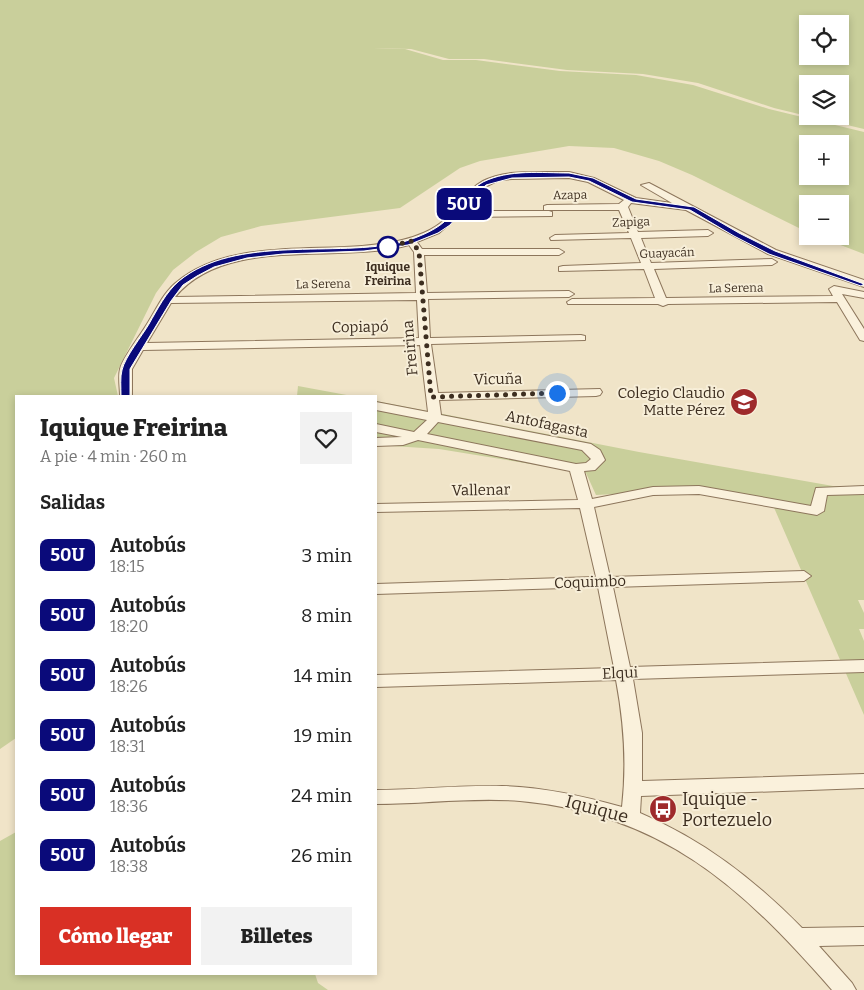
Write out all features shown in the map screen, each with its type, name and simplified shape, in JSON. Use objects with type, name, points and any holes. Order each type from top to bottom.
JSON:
[{"type":"street","points":[[126,395],[126,369],[167,300],[181,283],[194,274],[239,258],[271,252],[373,248],[412,241],[436,231],[456,214],[478,188],[497,178],[512,176],[554,174],[578,176],[604,185],[627,203],[692,208]]},
{"type":"street","points":[[646,185],[692,208],[736,235],[772,252],[864,284]]},
{"type":"street","points":[[627,203],[634,235],[663,303]]},
{"type":"street","name":"Azapa","points":[[456,214],[548,211],[627,203]]},
{"type":"street","name":"Zapiga","points":[[555,238],[708,233]]},
{"type":"street","name":"Freirina","points":[[412,241],[419,252],[425,341],[435,418]]},
{"type":"street","points":[[419,252],[559,252]]},
{"type":"street","name":"Guayacán","points":[[563,269],[772,262]]},
{"type":"street","points":[[864,295],[834,289],[864,338]]},
{"type":"street","name":"La Serena","points":[[167,300],[422,296],[571,298],[663,303],[840,299]]},
{"type":"street","points":[[849,316],[864,315]]},
{"type":"street","name":"Copiapó","points":[[139,347],[581,338]]},
{"type":"street","name":"Vicuña","points":[[431,397],[596,392]]},
{"type":"street","name":"Antofagasta","points":[[377,406],[586,447],[598,457],[594,465],[576,468]]},
{"type":"street","points":[[377,442],[414,439],[435,418]]},
{"type":"street","points":[[377,428],[414,439],[576,468],[587,504],[624,673],[633,734],[633,789],[630,816]]},
{"type":"street","points":[[587,504],[653,491],[699,490],[817,511],[821,491],[864,490]]},
{"type":"street","name":"Vallenar","points":[[377,508],[587,504]]},
{"type":"street","name":"Coquimbo","points":[[377,589],[804,576]]},
{"type":"street","name":"Elqui","points":[[377,681],[864,666]]},
{"type":"street","points":[[633,789],[864,781]]},
{"type":"street","name":"Iquique","points":[[377,797],[519,794],[594,805],[630,816],[665,831],[704,854],[743,885],[798,937],[845,990]]},
{"type":"street","points":[[798,937],[864,936]]},
{"type":"green space","points":[[0,0],[864,0],[864,129],[847,125],[849,125],[849,75],[799,75],[799,114],[774,108],[698,83],[643,74],[567,70],[484,59],[449,59],[411,49],[374,48],[405,49],[443,60],[476,60],[560,71],[636,75],[693,85],[769,109],[799,116],[799,125],[835,125],[864,132],[864,254],[840,245],[849,245],[849,195],[799,195],[799,228],[692,175],[659,161],[614,148],[569,146],[480,161],[460,168],[400,208],[261,226],[221,237],[196,252],[173,270],[156,293],[114,378],[118,395],[15,395],[15,739],[0,749]]},
{"type":"green space","points":[[298,386],[347,395],[297,395]]},
{"type":"green space","points":[[377,401],[639,452],[833,486],[864,486],[864,600],[858,600],[864,613],[864,629],[859,629],[864,641],[864,715],[772,503],[699,490],[596,495],[586,473],[439,449],[377,445]]},
{"type":"green space","points":[[15,833],[15,975],[315,975],[318,983],[328,990],[0,990],[0,841]]},
{"type":"bus line","name":"50U","points":[[126,395],[124,384],[126,369],[167,300],[181,283],[194,274],[230,260],[271,252],[382,248],[405,243],[436,231],[447,224],[478,188],[497,178],[554,174],[569,175],[604,185],[634,201],[692,208],[736,235],[772,252],[807,266],[864,284]]},
{"type":"place","name":"Iquique Freirina","points":[[388,247]]},
{"type":"place","name":"Colegio Claudio Matte Pérez","points":[[744,402]]},
{"type":"place","name":"Iquique - Portezuelo","points":[[663,809]]},
{"type":"route","points":[[388,247],[382,248],[412,241],[419,252],[431,397],[557,393]]}]
